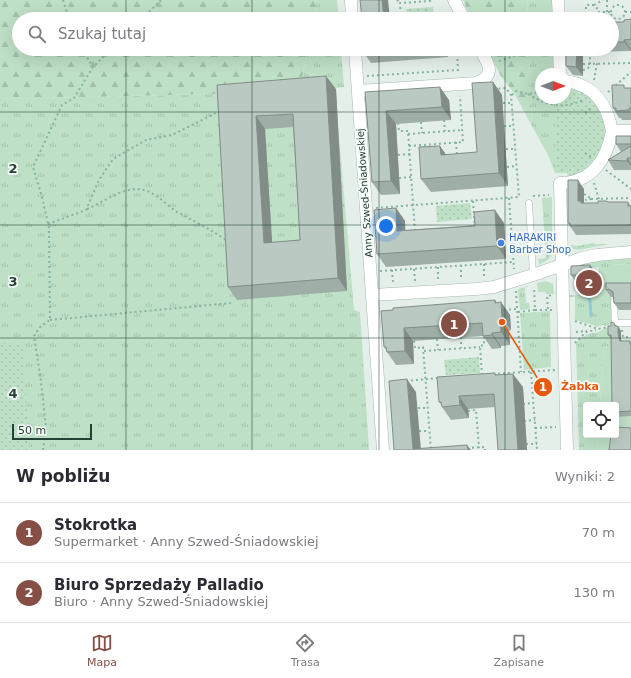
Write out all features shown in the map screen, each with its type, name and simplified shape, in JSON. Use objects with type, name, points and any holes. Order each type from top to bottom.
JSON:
[{"type":"street","points":[[351,0],[352,12]]},
{"type":"street","points":[[454,0],[460,12]]},
{"type":"street","points":[[558,0],[559,12]]},
{"type":"street","name":"Anny Szwed-Śniadowskiej","points":[[356,56],[383,450]]},
{"type":"street","points":[[358,91],[476,83],[482,81],[489,71],[489,66],[484,56]]},
{"type":"street","points":[[559,56],[560,68]]},
{"type":"street","points":[[567,450],[560,188],[582,178],[599,165],[606,155],[610,144],[612,131],[606,109],[601,100],[591,91],[580,85],[571,83]]},
{"type":"street","points":[[612,131],[631,130]]},
{"type":"street","points":[[372,295],[494,287],[533,276],[597,254],[631,252]]},
{"type":"lane","points":[[527,200],[533,276]]},
{"type":"lane","points":[[614,301],[615,322],[631,323]]},
{"type":"path","points":[[63,0],[67,12]]},
{"type":"path","points":[[149,12],[161,0]]},
{"type":"path","points":[[397,0],[400,3],[401,12]]},
{"type":"path","points":[[400,3],[430,0]]},
{"type":"path","points":[[586,12],[586,6],[594,6],[603,0]]},
{"type":"path","points":[[607,0],[607,12]]},
{"type":"path","points":[[594,6],[597,8],[598,12],[611,12],[612,9],[618,5],[624,9],[624,16],[619,18]]},
{"type":"path","points":[[624,12],[631,12]]},
{"type":"path","points":[[87,56],[94,67]]},
{"type":"path","points":[[50,320],[49,228],[42,197],[33,168],[62,105],[74,98],[94,67],[105,56]]},
{"type":"path","points":[[409,146],[463,142],[457,56]]},
{"type":"path","points":[[489,66],[512,56]]},
{"type":"path","points":[[583,70],[587,69],[590,64],[590,56]]},
{"type":"path","points":[[583,64],[631,63]]},
{"type":"path","points":[[594,82],[597,64]]},
{"type":"path","points":[[364,77],[458,70]]},
{"type":"path","points":[[616,86],[631,72]]},
{"type":"path","points":[[491,89],[506,88],[512,95],[519,197]]},
{"type":"path","points":[[512,95],[516,91],[528,94],[541,102],[552,106],[572,105],[589,98]]},
{"type":"path","points":[[528,94],[535,93]]},
{"type":"path","points":[[502,103],[512,103]]},
{"type":"path","points":[[86,210],[99,180],[113,159],[146,140],[172,135],[222,110]]},
{"type":"path","points":[[444,120],[445,131]]},
{"type":"path","points":[[421,122],[422,133]]},
{"type":"path","points":[[398,123],[399,131],[408,130],[416,236]]},
{"type":"path","points":[[504,126],[514,126]]},
{"type":"path","points":[[408,134],[462,130]]},
{"type":"path","points":[[456,142],[457,161]]},
{"type":"path","points":[[506,149],[515,149]]},
{"type":"path","points":[[398,155],[410,154]]},
{"type":"path","points":[[507,167],[517,166]]},
{"type":"path","points":[[614,176],[631,189]]},
{"type":"path","points":[[399,178],[411,177]]},
{"type":"path","points":[[594,182],[599,199]]},
{"type":"path","points":[[533,196],[560,188]]},
{"type":"path","points":[[48,224],[86,210],[117,193],[139,189],[154,194],[176,211],[209,228],[227,242]]},
{"type":"path","points":[[584,194],[592,199]]},
{"type":"path","points":[[377,208],[519,197],[527,200]]},
{"type":"path","points":[[509,198],[522,372]]},
{"type":"path","points":[[584,200],[631,198]]},
{"type":"path","points":[[592,199],[592,206]]},
{"type":"path","points":[[612,199],[612,204]]},
{"type":"path","points":[[473,201],[475,232]]},
{"type":"path","points":[[383,271],[513,262]]},
{"type":"path","points":[[484,264],[484,280]]},
{"type":"path","points":[[461,265],[461,283]]},
{"type":"path","points":[[438,267],[439,284]]},
{"type":"path","points":[[414,269],[415,274]]},
{"type":"path","points":[[392,270],[392,276]]},
{"type":"path","points":[[533,276],[535,310]]},
{"type":"path","points":[[502,310],[549,309],[547,296],[555,295]]},
{"type":"path","points":[[43,450],[46,428],[34,336],[40,327],[50,320],[231,303]]},
{"type":"path","points":[[575,321],[598,329]]},
{"type":"path","points":[[574,346],[576,341],[583,334],[605,327]]},
{"type":"path","points":[[616,329],[622,329],[623,337],[631,337]]},
{"type":"path","points":[[576,332],[590,331]]},
{"type":"path","points":[[423,351],[480,346],[484,345],[484,336]]},
{"type":"path","points":[[461,337],[461,348]]},
{"type":"path","points":[[437,339],[438,350]]},
{"type":"path","points":[[414,341],[415,348],[423,347],[431,450]]},
{"type":"path","points":[[475,376],[482,375],[480,346]]},
{"type":"path","points":[[490,375],[564,369]]},
{"type":"path","points":[[531,372],[537,450]]},
{"type":"path","points":[[406,381],[440,378]]},
{"type":"path","points":[[523,404],[534,403]]},
{"type":"path","points":[[418,408],[428,408]]},
{"type":"path","points":[[468,411],[476,410],[479,448]]},
{"type":"path","points":[[524,421],[535,420]]},
{"type":"path","points":[[535,428],[566,426]]},
{"type":"path","points":[[419,431],[429,431]]},
{"type":"path","points":[[526,444],[537,444]]},
{"type":"path","points":[[460,449],[485,447],[485,450]]},
{"type":"green space","points":[[0,0],[317,0],[315,12],[12,12],[12,56],[307,56],[299,92],[0,99]]},
{"type":"green space","points":[[317,0],[337,0],[338,12],[315,12]]},
{"type":"green space","points":[[463,0],[527,0],[528,12],[468,12]]},
{"type":"green space","points":[[527,0],[553,0],[554,12],[528,12]]},
{"type":"green space","points":[[433,7],[433,12],[406,12],[406,9]]},
{"type":"green space","points":[[307,56],[342,56],[344,87],[306,91],[335,91],[354,310],[360,312],[369,450],[0,450],[0,99],[299,92]]},
{"type":"green space","points":[[491,56],[529,56],[532,126],[514,93],[501,76]]},
{"type":"green space","points":[[529,56],[554,56],[555,68],[535,68],[535,104],[555,104],[555,173],[548,155],[532,126]]},
{"type":"green space","points":[[571,87],[578,89],[593,98],[604,117],[606,133],[599,156],[588,168],[581,173],[568,178],[567,173],[555,173],[555,104],[571,104]]},
{"type":"green space","points":[[552,197],[552,253],[549,259],[539,265],[538,259],[546,258],[542,198]]},
{"type":"green space","points":[[470,203],[472,219],[437,222],[436,206]]},
{"type":"green space","points":[[593,243],[609,244],[578,250],[573,249],[569,245],[578,246]]},
{"type":"green space","points":[[631,257],[631,264],[611,265],[611,324],[596,327],[575,320],[575,297],[567,297],[567,295],[584,295],[584,288],[599,288],[599,267],[582,268],[580,264],[603,258]]},
{"type":"green space","points":[[631,264],[631,292],[611,290],[611,265]]},
{"type":"green space","points":[[546,281],[553,284],[554,294],[538,292],[537,283]]},
{"type":"green space","points":[[528,286],[525,287],[526,303],[529,303],[530,309],[520,310],[518,289]]},
{"type":"green space","points":[[550,311],[551,367],[524,370],[520,313]]},
{"type":"green space","points":[[605,328],[611,328],[621,340],[631,339],[631,346],[604,346],[600,402],[583,402],[583,438],[598,438],[597,450],[579,450],[576,342],[587,334],[599,332]]},
{"type":"green space","points":[[23,343],[29,450],[0,450],[0,344]]},
{"type":"green space","points":[[604,346],[615,346],[616,402],[600,402]]},
{"type":"green space","points":[[479,357],[480,373],[446,375],[444,360]]},
{"type":"green space","points":[[631,416],[631,433],[619,431],[619,417]]},
{"type":"green space","points":[[598,438],[615,438],[613,450],[597,450]]},
{"type":"building","points":[[360,0],[382,0],[383,12],[361,12]]},
{"type":"building","points":[[631,19],[631,39],[624,40],[624,42],[619,42],[619,22],[624,22],[624,20]]},
{"type":"building","points":[[566,56],[577,56],[576,67],[566,66]]},
{"type":"building","points":[[326,76],[338,278],[228,287],[217,85]],"holes":[[[293,114],[300,240],[264,243],[256,116]]]},
{"type":"building","points":[[493,82],[499,173],[421,179],[419,147],[440,146],[441,155],[477,152],[472,83]]},
{"type":"building","points":[[612,85],[624,85],[624,88],[631,88],[631,108],[629,108],[629,110],[616,111],[616,108],[613,108]]},
{"type":"building","points":[[440,87],[442,107],[386,111],[391,181],[372,182],[365,92]]},
{"type":"building","points":[[616,136],[631,136],[631,144],[616,144]]},
{"type":"building","points":[[631,146],[631,158],[627,158],[627,161],[608,160]]},
{"type":"building","points":[[568,180],[578,180],[578,201],[581,201],[581,203],[598,203],[598,201],[628,202],[628,206],[631,206],[631,225],[570,226],[570,223],[568,223]]},
{"type":"building","points":[[396,208],[397,231],[475,226],[474,212],[495,210],[497,246],[377,254],[374,210]]},
{"type":"building","points":[[590,265],[590,275],[571,275],[571,266]]},
{"type":"building","points":[[606,283],[631,283],[631,303],[614,303],[613,292],[609,289],[606,290]]},
{"type":"building","points":[[495,300],[495,303],[501,302],[501,332],[483,336],[482,323],[404,328],[405,351],[387,352],[386,347],[384,347],[381,311],[393,310],[393,308]]},
{"type":"building","points":[[611,322],[614,323],[615,326],[618,326],[620,341],[630,341],[631,344],[631,411],[619,412],[619,402],[612,402],[611,335],[608,335],[608,326],[611,326]]},
{"type":"building","points":[[495,373],[495,375],[513,374],[518,450],[498,450],[494,394],[459,396],[460,405],[442,407],[441,402],[439,402],[437,377]]},
{"type":"building","points":[[407,379],[413,449],[467,445],[468,450],[394,450],[389,381]]},
{"type":"building","points":[[619,427],[631,428],[631,450],[609,450],[611,438],[619,438]]},
{"type":"waterway","points":[[584,294],[590,300],[591,316]]},
{"type":"place","name":"HARAKIRI Barber Shop","points":[[501,243]]},
{"type":"place","name":"Biuro Sprzedaży Palladio","points":[[589,283]]},
{"type":"place","name":"Żabka","points":[[502,322]]},
{"type":"place","name":"Stokrotka","points":[[454,324]]}]
